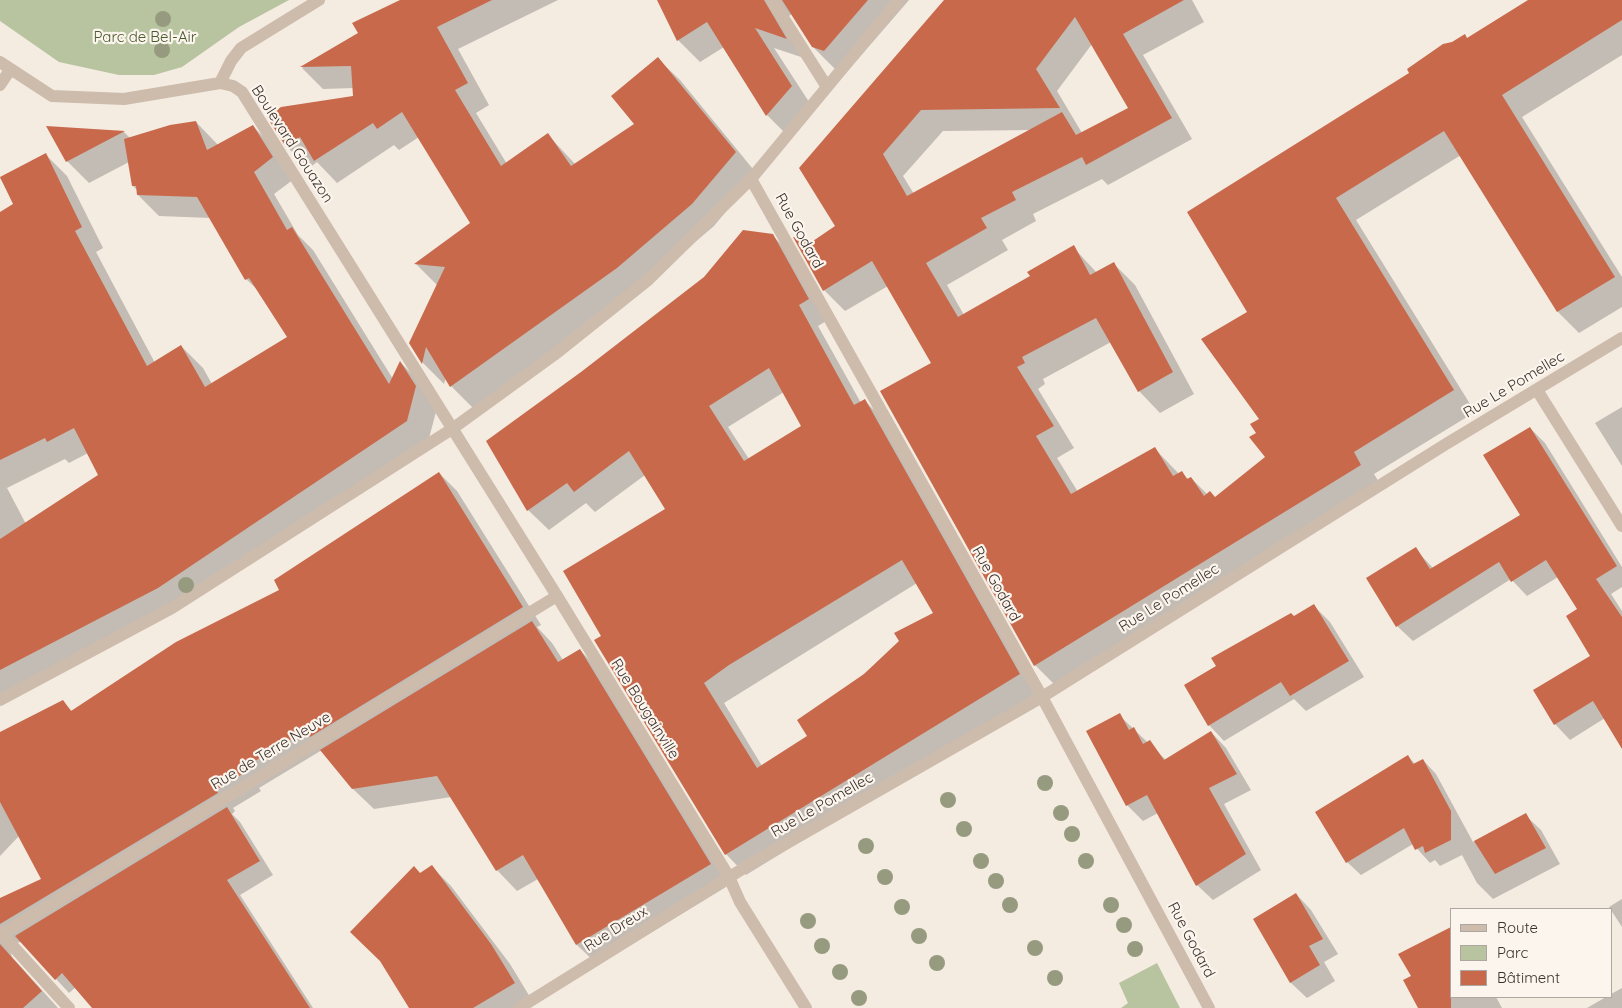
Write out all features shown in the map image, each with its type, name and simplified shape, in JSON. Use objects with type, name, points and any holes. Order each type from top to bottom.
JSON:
[{"type":"street","points":[[0,62],[52,96],[124,99],[220,83],[230,61],[241,48],[319,0]]},
{"type":"street","points":[[772,0],[827,87]]},
{"type":"street","points":[[0,700],[172,608],[452,429],[554,355],[648,280],[751,179],[899,0]]},
{"type":"street","points":[[0,85],[10,70]]},
{"type":"street","name":"Boulevard Gouazon","points":[[220,83],[232,86],[242,92],[452,429]]},
{"type":"street","name":"Rue Godard","points":[[751,179],[1042,697],[1209,1008]]},
{"type":"street","name":"Rue Le Pomellec","points":[[729,877],[1042,697],[1446,444],[1622,338]]},
{"type":"street","points":[[1537,390],[1622,526]]},
{"type":"street","name":"Rue Bougainville","points":[[452,429],[729,877],[740,902],[806,1008]]},
{"type":"street","name":"Rue de Terre Neuve","points":[[1,933],[557,596]]},
{"type":"street","name":"Rue Dreux","points":[[519,1008],[729,877]]},
{"type":"street","points":[[1,933],[69,1008]]},
{"type":"green space","name":"Parc de Bel-Air","points":[[0,0],[289,0],[239,27],[182,67],[154,75],[119,75],[59,62],[0,21]]},
{"type":"green space","points":[[1157,963],[1180,1008],[1121,1008],[1128,1003],[1119,983]]},
{"type":"building","points":[[400,0],[492,0],[437,27],[468,83],[455,90],[501,166],[548,133],[571,166],[634,124],[611,96],[658,57],[736,152],[692,204],[617,268],[450,387],[426,347],[422,364],[409,343],[445,267],[414,264],[470,223],[402,112],[377,129],[373,123],[314,161],[300,137],[286,147],[267,117],[281,107],[353,96],[351,66],[300,67],[358,33],[352,23]]},
{"type":"building","points":[[657,0],[764,0],[787,39],[755,28],[792,86],[766,116],[707,22],[677,41]]},
{"type":"building","points":[[782,0],[868,0],[824,51],[812,47]]},
{"type":"building","points":[[944,0],[1184,0],[1123,34],[1172,118],[1086,165],[1082,157],[1012,192],[1016,200],[981,218],[987,228],[926,263],[958,317],[1030,276],[1027,272],[1074,245],[1090,275],[1114,262],[1173,372],[1138,392],[1096,318],[1022,357],[1025,363],[1017,367],[1054,426],[1036,436],[1071,494],[1155,447],[1173,476],[1182,471],[1187,479],[1191,477],[1204,496],[1210,491],[1215,497],[1265,457],[1249,437],[1256,433],[1250,424],[1259,419],[1201,339],[1247,312],[1187,212],[1409,73],[1407,69],[1443,44],[1452,42],[1465,34],[1467,38],[1528,0],[1622,0],[1622,20],[1502,95],[1615,277],[1557,312],[1444,131],[1336,198],[1454,390],[1354,452],[1361,465],[1034,666],[880,391],[931,363],[872,261],[823,291],[793,237],[813,241],[835,226],[799,168]],"holes":[[[1075,17],[1128,108],[1076,135],[1062,112],[907,196],[883,154],[921,110],[1060,108],[1036,69]]]},
{"type":"building","points":[[196,121],[207,150],[253,125],[273,157],[254,172],[287,230],[292,227],[389,384],[400,361],[416,386],[407,421],[158,588],[0,670],[0,539],[98,475],[74,428],[47,442],[45,438],[0,460],[0,212],[13,204],[0,177],[46,153],[82,227],[75,231],[147,366],[181,345],[205,387],[287,337],[249,278],[245,280],[197,197],[137,195],[136,186],[132,186],[124,139],[170,125]]},
{"type":"building","points":[[46,126],[125,131],[66,162]]},
{"type":"building","points":[[743,230],[773,234],[809,299],[799,305],[854,405],[865,399],[1020,674],[725,855],[594,640],[601,636],[563,571],[665,509],[629,451],[574,492],[567,483],[527,511],[486,441],[581,372],[704,277]],"holes":[[[769,368],[801,426],[744,461],[709,406]],[[902,560],[933,613],[894,633],[899,641],[864,674],[797,720],[807,736],[757,768],[704,683],[729,665]]]},
{"type":"building","points":[[1530,427],[1617,566],[1596,579],[1622,617],[1622,749],[1593,701],[1554,725],[1533,690],[1590,656],[1566,616],[1577,609],[1546,560],[1511,582],[1499,562],[1396,627],[1366,578],[1416,547],[1430,569],[1520,515],[1483,455]]},
{"type":"building","points":[[439,472],[523,607],[310,737],[305,731],[271,751],[242,769],[244,773],[216,790],[218,793],[0,924],[0,898],[41,879],[0,802],[0,732],[63,700],[71,711],[176,642],[279,590],[274,580]]},
{"type":"building","points":[[1314,604],[1349,661],[1290,696],[1281,682],[1208,726],[1184,685],[1216,666],[1211,658],[1291,613],[1294,616]]},
{"type":"building","points":[[532,621],[558,662],[580,649],[711,864],[576,945],[523,855],[496,871],[437,776],[352,789],[320,750]]},
{"type":"building","points":[[1120,713],[1129,730],[1134,727],[1143,744],[1150,740],[1164,760],[1211,731],[1237,774],[1209,788],[1246,854],[1196,886],[1147,795],[1126,806],[1086,731]]},
{"type":"building","points":[[1408,755],[1413,764],[1423,759],[1451,811],[1451,840],[1425,853],[1423,846],[1415,850],[1404,828],[1346,863],[1315,812]]},
{"type":"building","points":[[227,807],[260,861],[227,880],[310,1008],[92,1008],[62,973],[55,980],[15,936]]},
{"type":"building","points":[[1526,813],[1546,848],[1495,874],[1474,841]]},
{"type":"building","points":[[432,865],[491,944],[515,983],[473,1008],[409,1008],[380,961],[350,932],[414,866],[420,873]]},
{"type":"building","points":[[1296,893],[1323,939],[1309,946],[1320,965],[1290,983],[1253,919]]},
{"type":"building","points":[[1450,928],[1451,1008],[1418,1008],[1403,980],[1411,976],[1398,954]]},
{"type":"building","points":[[0,944],[42,991],[23,1008],[0,1008]]}]
